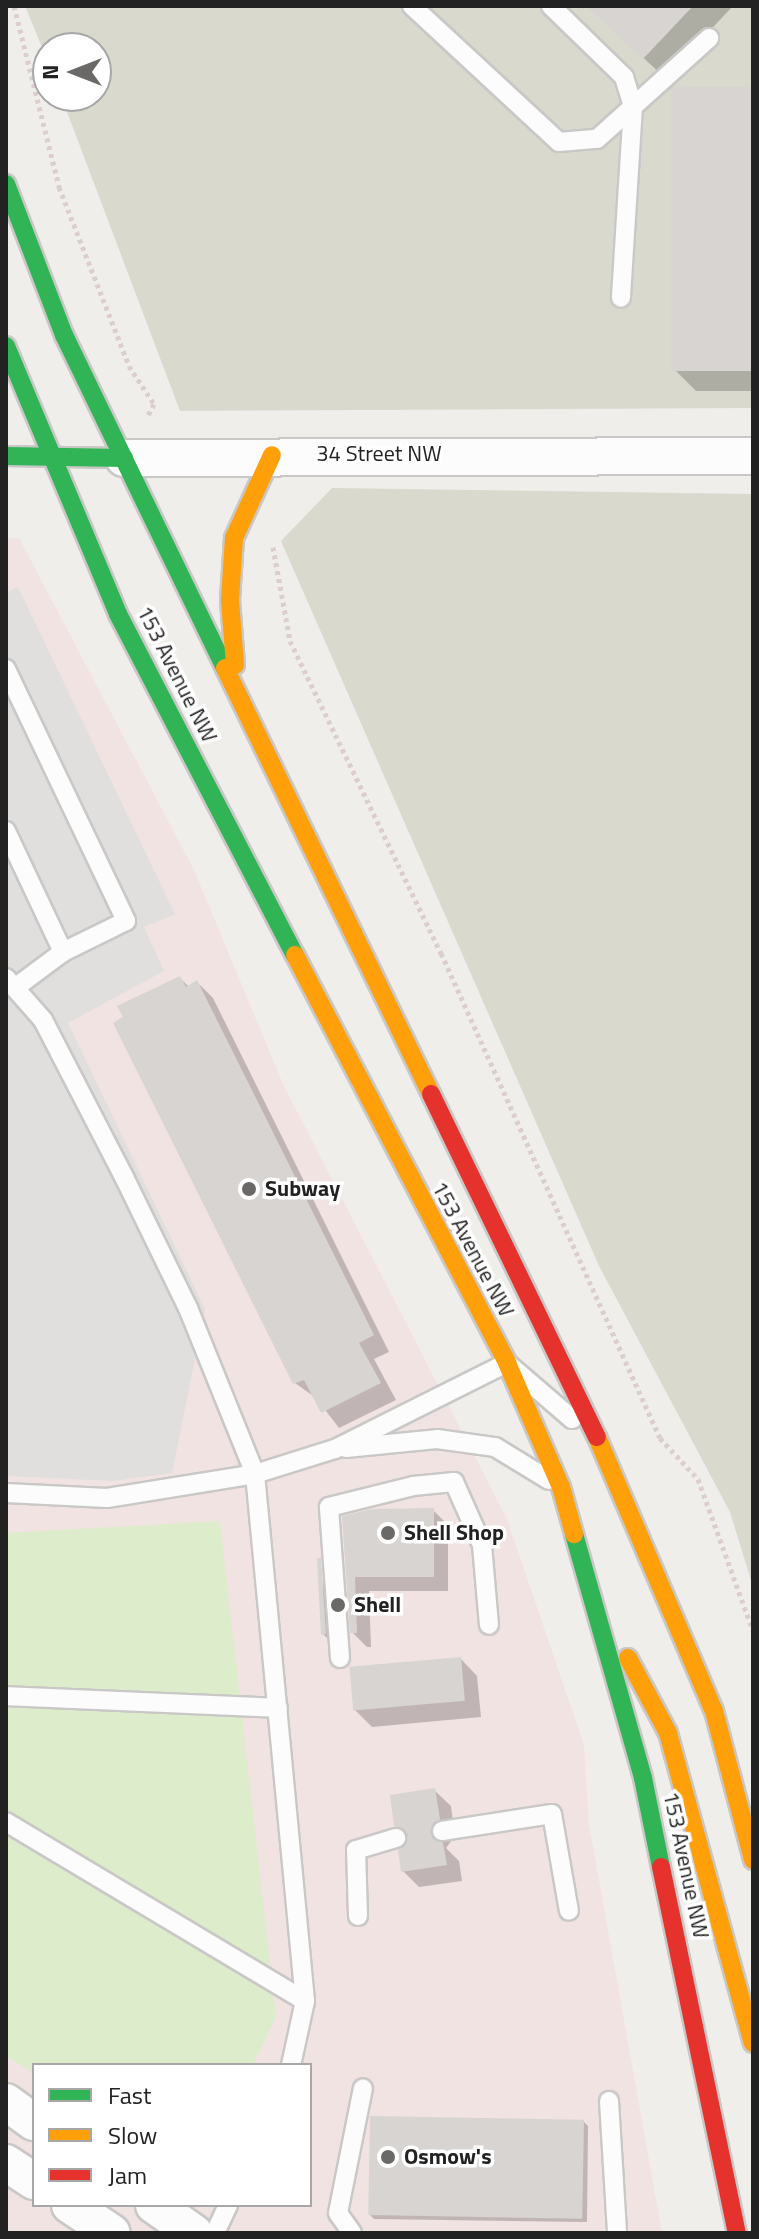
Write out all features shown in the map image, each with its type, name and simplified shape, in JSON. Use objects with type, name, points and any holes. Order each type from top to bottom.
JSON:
[{"type":"main road","name":"153 Avenue NW","points":[[6,184],[64,335],[616,1476],[714,1711],[753,1860]]},
{"type":"main road","name":"153 Avenue NW","points":[[6,346],[118,614],[507,1363],[561,1487],[593,1592],[646,1793],[737,2233]]},
{"type":"main road","points":[[237,692],[230,600],[234,538],[247,500],[272,455]]},
{"type":"main road","name":"34 Street NW","points":[[6,456],[124,458]]},
{"type":"main road","points":[[593,1592],[668,1733],[753,2043]]},
{"type":"street","name":"34 Street NW","points":[[124,458],[272,455],[753,456]]},
{"type":"street","points":[[6,2102],[32,2121]]},
{"type":"street","points":[[6,2163],[32,2180]]},
{"type":"street","points":[[73,2207],[112,2233]]},
{"type":"street","points":[[157,2207],[194,2233]]},
{"type":"lane","points":[[412,6],[559,142],[597,139],[709,38]]},
{"type":"lane","points":[[551,6],[624,77],[633,106],[621,298]]},
{"type":"lane","points":[[6,669],[126,921],[63,952],[11,983],[57,1045],[125,1179],[188,1308],[255,1474],[305,2001],[291,2063]]},
{"type":"lane","points":[[6,831],[63,952]]},
{"type":"lane","points":[[6,1493],[107,1498],[255,1474],[335,1449],[507,1363],[573,1420],[616,1476]]},
{"type":"lane","points":[[335,1449],[437,1439],[495,1447],[561,1487]]},
{"type":"lane","points":[[340,1658],[329,1507],[413,1486],[454,1482],[482,1545],[489,1625]]},
{"type":"lane","points":[[6,1696],[278,1708]]},
{"type":"lane","points":[[442,1831],[552,1814],[569,1911]]},
{"type":"lane","points":[[6,1822],[305,2001]]},
{"type":"lane","points":[[358,1916],[356,1850],[396,1838]]},
{"type":"lane","points":[[352,2233],[338,2213],[363,2088]]},
{"type":"lane","points":[[609,2101],[617,2233]]},
{"type":"lane","points":[[215,2233],[227,2207]]},
{"type":"path","points":[[14,6],[59,187],[129,366],[154,404],[145,420]]},
{"type":"path","points":[[266,542],[276,557],[290,641],[441,953],[660,1438],[698,1479],[753,1631]]},
{"type":"shaded area","points":[[25,6],[753,6],[753,408],[180,411],[67,112],[112,112],[112,32],[36,32]]},
{"type":"shaded area","points":[[332,488],[753,494],[753,1587],[730,1512],[599,1266],[281,541]]},
{"type":"shaded area","points":[[6,538],[19,538],[194,870],[283,1084],[507,1519],[584,1745],[589,1824],[662,2233],[6,2233]]},
{"type":"shaded area","points":[[18,587],[175,914],[144,927],[164,971],[68,1023],[205,1309],[172,1473],[113,1481],[6,1476],[6,593]]},
{"type":"green space","points":[[220,1521],[276,2017],[254,2063],[32,2063],[32,2072],[6,2056],[6,1533]]},
{"type":"building","points":[[586,6],[693,6],[643,59]]},
{"type":"building","points":[[671,87],[753,87],[753,371],[671,371]]},
{"type":"building","points":[[180,976],[186,987],[197,980],[374,1335],[359,1343],[381,1383],[321,1413],[304,1380],[293,1384],[113,1023],[123,1017],[117,1006]]},
{"type":"building","name":"Shell Shop","points":[[434,1508],[434,1577],[355,1577],[357,1633],[350,1633],[342,1516],[372,1509]]},
{"type":"building","points":[[317,1558],[321,1558],[326,1634],[321,1635]]},
{"type":"building","name":"Shell","points":[[461,1657],[465,1701],[353,1711],[349,1667]]},
{"type":"building","points":[[435,1788],[440,1819],[430,1832],[443,1843],[447,1865],[401,1872],[398,1850],[408,1835],[394,1826],[390,1795]]},
{"type":"building","points":[[370,2116],[584,2120],[582,2219],[368,2215]]},
{"type":"traffic: fast","points":[[6,184],[64,335],[225,668]]},
{"type":"traffic: fast","points":[[6,346],[118,614],[295,955]]},
{"type":"traffic: fast","points":[[6,456],[124,458]]},
{"type":"traffic: fast","points":[[574,1534],[643,1778],[661,1867]]},
{"type":"traffic: slow","points":[[235,665],[230,600],[234,538],[272,455]]},
{"type":"traffic: slow","points":[[225,668],[431,1094]]},
{"type":"traffic: slow","points":[[295,955],[507,1363],[561,1487],[574,1534]]},
{"type":"traffic: slow","points":[[597,1437],[714,1711],[753,1860]]},
{"type":"traffic: slow","points":[[628,1658],[668,1733],[753,2043]]},
{"type":"traffic: jam","points":[[431,1094],[597,1437]]},
{"type":"traffic: jam","points":[[661,1867],[737,2233]]},
{"type":"place","name":"Subway","points":[[249,1189]]},
{"type":"place","name":"Shell Shop","points":[[388,1533]]},
{"type":"place","name":"Shell","points":[[338,1605]]},
{"type":"place","name":"Osmow's","points":[[388,2157]]}]
